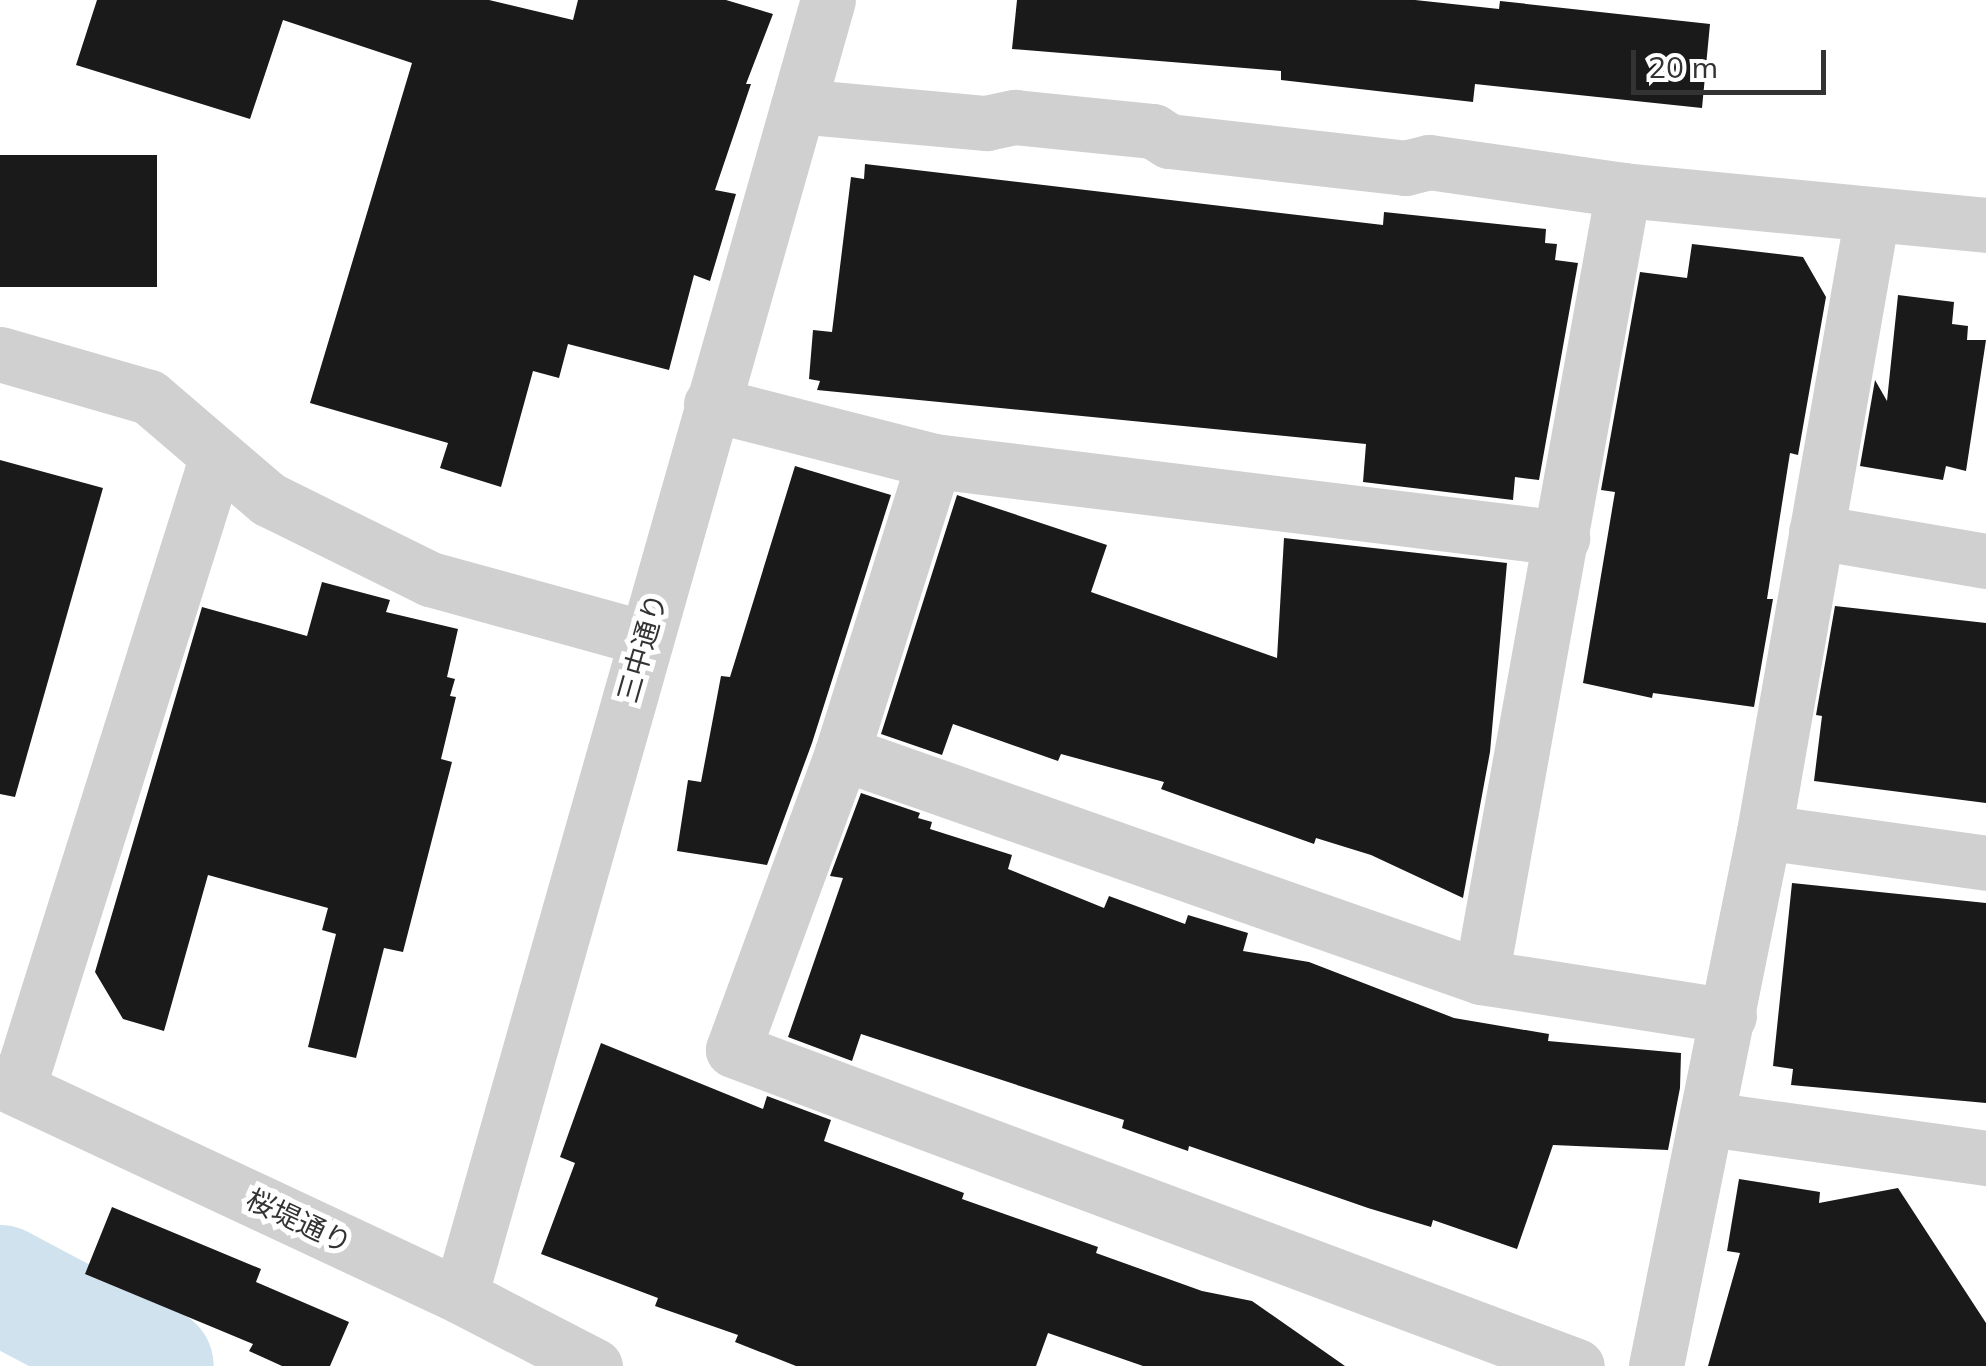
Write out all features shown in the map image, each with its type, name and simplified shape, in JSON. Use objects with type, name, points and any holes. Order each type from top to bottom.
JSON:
[{"type":"street","name":"三中通り","points":[[460,1296],[480,1240],[644,638],[828,0]]},
{"type":"street","points":[[798,106],[986,123],[1015,116],[1152,131],[1169,142],[1406,168],[1429,162],[1449,164],[1623,190],[1986,225]]},
{"type":"street","points":[[1481,977],[1623,190]]},
{"type":"street","points":[[1656,1366],[1710,1119],[1764,832],[1872,215]]},
{"type":"street","points":[[0,354],[149,397],[216,459],[268,499],[430,578],[644,638]]},
{"type":"street","points":[[711,404],[934,461],[1562,538]]},
{"type":"street","points":[[9,1084],[216,459]]},
{"type":"street","points":[[934,461],[842,754],[733,1050],[1577,1366]]},
{"type":"street","points":[[1816,532],[1986,562]]},
{"type":"street","points":[[842,754],[1481,977],[1729,1016]]},
{"type":"street","points":[[1764,832],[1986,863]]},
{"type":"street","name":"桜堤通り","points":[[9,1084],[460,1296],[595,1366]]},
{"type":"street","points":[[1710,1119],[1986,1158]]},
{"type":"building","points":[[97,0],[489,0],[573,20],[578,0],[726,0],[773,14],[746,84],[751,84],[715,190],[736,194],[710,281],[694,275],[669,370],[568,344],[559,378],[533,371],[501,487],[440,468],[448,443],[310,403],[412,63],[283,20],[250,119],[76,65]]},
{"type":"building","points":[[1017,0],[1415,0],[1499,9],[1500,1],[1710,24],[1702,108],[1475,84],[1473,102],[1281,80],[1281,71],[1012,49]]},
{"type":"building","points":[[0,155],[157,155],[157,287],[0,287]]},
{"type":"building","points":[[865,164],[1383,225],[1384,212],[1546,229],[1545,243],[1557,244],[1555,260],[1578,263],[1539,480],[1515,477],[1513,500],[1363,482],[1366,444],[817,390],[820,381],[809,379],[813,330],[832,332],[851,177],[864,179]]},
{"type":"building","points":[[1692,244],[1803,257],[1826,297],[1798,455],[1790,453],[1767,599],[1773,599],[1754,707],[1653,693],[1652,698],[1583,683],[1615,492],[1601,490],[1640,272],[1687,278]]},
{"type":"building","points":[[1898,295],[1954,302],[1952,324],[1968,326],[1967,340],[1986,340],[1966,471],[1946,466],[1943,480],[1860,466],[1875,380],[1887,401]]},
{"type":"building","points":[[0,460],[103,488],[15,797],[0,794]]},
{"type":"building","points":[[795,466],[891,495],[812,743],[767,865],[677,851],[688,780],[701,782],[721,676],[730,677]]},
{"type":"building","points":[[957,495],[1107,545],[1091,592],[1277,658],[1284,538],[1507,563],[1490,752],[1463,898],[1371,855],[1316,838],[1314,844],[1161,789],[1164,782],[1061,754],[1058,761],[953,724],[942,755],[881,734]]},
{"type":"building","points":[[322,582],[390,600],[386,612],[458,629],[447,677],[455,679],[450,696],[456,697],[441,759],[452,762],[403,952],[384,948],[356,1058],[308,1047],[336,934],[322,930],[328,908],[208,875],[164,1031],[123,1019],[95,972],[202,607],[307,636]]},
{"type":"building","points":[[1835,606],[1986,623],[1986,803],[1814,781],[1822,716],[1816,715]]},
{"type":"building","points":[[861,793],[920,813],[918,818],[932,822],[930,829],[1012,855],[1008,869],[1104,908],[1109,896],[1185,924],[1188,915],[1248,933],[1243,951],[1309,962],[1454,1018],[1549,1034],[1548,1041],[1681,1053],[1680,1088],[1668,1150],[1553,1145],[1517,1249],[1433,1220],[1431,1227],[1368,1208],[1189,1146],[1188,1151],[1122,1128],[1124,1120],[861,1034],[852,1061],[788,1037],[843,878],[830,876]]},
{"type":"building","points":[[1792,883],[1986,903],[1986,1103],[1791,1085],[1793,1069],[1773,1066]]},
{"type":"building","points":[[601,1043],[763,1109],[767,1096],[831,1120],[824,1141],[964,1193],[962,1199],[1098,1247],[1096,1253],[1202,1291],[1252,1301],[1345,1366],[1143,1366],[1048,1333],[1036,1366],[796,1366],[735,1342],[738,1335],[655,1306],[658,1298],[541,1254],[575,1163],[560,1157]]},
{"type":"building","points":[[1739,1179],[1820,1192],[1819,1203],[1898,1188],[1986,1323],[1986,1366],[1708,1366],[1740,1253],[1727,1251]]},
{"type":"building","points":[[112,1207],[261,1269],[256,1282],[349,1322],[330,1366],[282,1366],[249,1351],[253,1344],[85,1274]]},
{"type":"waterway","points":[[0,1284],[155,1366]]}]
